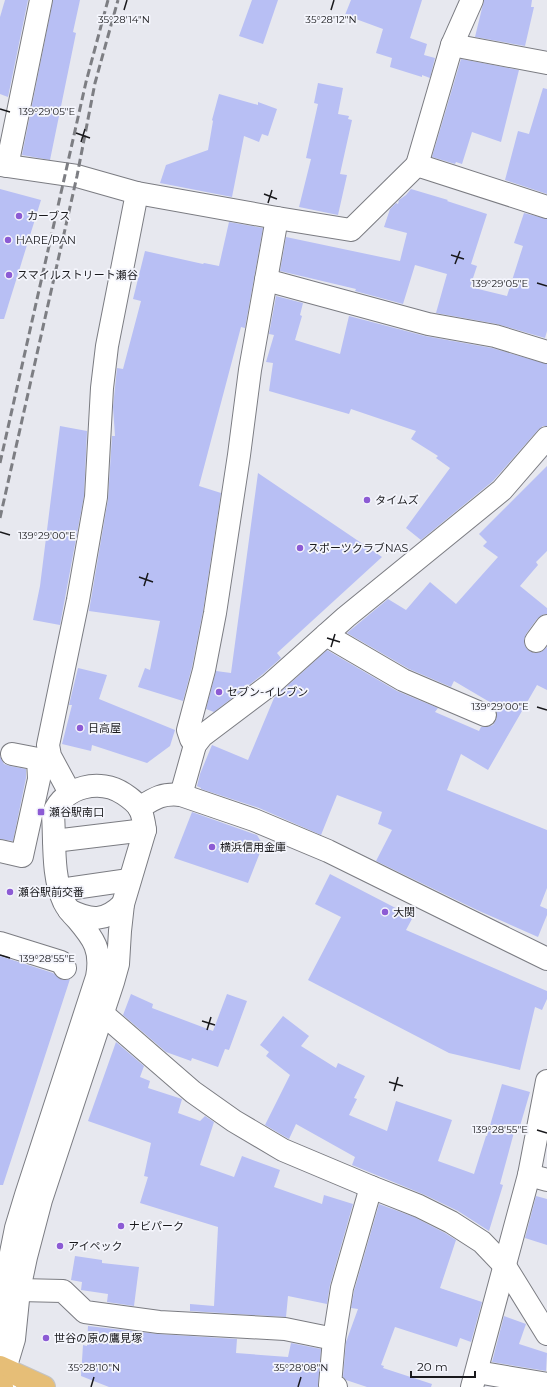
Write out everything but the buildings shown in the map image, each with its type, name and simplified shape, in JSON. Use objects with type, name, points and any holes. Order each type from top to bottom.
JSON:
[{"type":"main road","points":[[2,1379],[44,1387]]},
{"type":"street","points":[[41,0],[4,166],[77,176],[137,193],[351,230],[417,165],[452,45],[472,0]]},
{"type":"street","points":[[452,45],[547,63]]},
{"type":"street","points":[[417,165],[547,207]]},
{"type":"street","points":[[70,793],[50,756],[48,745],[78,600],[96,497],[102,388],[107,346],[137,193]]},
{"type":"street","points":[[195,745],[190,739],[188,730],[204,670],[215,613],[239,455],[250,370],[277,218]]},
{"type":"street","points":[[266,280],[428,324],[495,336],[547,352]]},
{"type":"street","points":[[181,795],[195,745],[202,736],[271,684],[326,635],[502,490],[547,438]]},
{"type":"street","points":[[326,635],[403,680],[485,716]]},
{"type":"street","points":[[0,851],[22,856],[37,779],[38,759],[8,750]]},
{"type":"street","points":[[96,785],[110,787],[133,800],[144,818],[145,830],[123,904],[118,964],[103,1014],[41,1200],[26,1256],[14,1339],[2,1379],[1,1333],[6,1278],[16,1228],[97,977],[99,964],[98,953],[94,942],[69,910],[64,902],[60,890],[56,876],[53,814],[56,807],[70,793],[85,787],[96,785]]},
{"type":"street","points":[[139,808],[163,795],[181,795],[254,820],[328,851],[547,959]]},
{"type":"street","points":[[54,841],[145,830]]},
{"type":"street","points":[[60,890],[129,880]]},
{"type":"street","points":[[69,910],[89,918],[100,918],[110,915],[123,904]]},
{"type":"street","points":[[0,943],[61,962],[65,968]]},
{"type":"street","points":[[103,1014],[194,1092],[234,1121],[283,1150],[419,1206],[451,1222],[482,1242],[505,1266],[547,1334]]},
{"type":"street","points":[[547,1081],[538,1178],[505,1266],[474,1379],[547,1384]]},
{"type":"street","points":[[336,1387],[330,1385],[334,1339],[342,1288],[371,1187]]},
{"type":"street","points":[[20,1290],[63,1291],[85,1312],[159,1322],[285,1329],[334,1339]]},
{"type":"railway","points":[[0,463],[86,82],[108,0]]},
{"type":"railway","points":[[0,518],[77,176],[95,83],[118,0]]},
{"type":"place","name":"カーブス","points":[[19,216]]},
{"type":"place","name":"HARE/PAN","points":[[8,240]]},
{"type":"place","name":"スマイルストリート瀬谷","points":[[9,275]]},
{"type":"place","name":"タイムズ","points":[[367,500]]},
{"type":"place","name":"スポーツクラブNAS","points":[[300,548]]},
{"type":"place","name":"セブン-イレブン","points":[[219,692]]},
{"type":"place","name":"日高屋","points":[[80,728]]},
{"type":"place","name":"瀬谷駅南口","points":[[41,812]]},
{"type":"place","name":"横浜信用金庫","points":[[212,847]]},
{"type":"place","name":"瀬谷駅前交番","points":[[10,892]]},
{"type":"place","name":"大関","points":[[385,912]]},
{"type":"place","name":"ナビパーク","points":[[121,1226]]},
{"type":"place","name":"アイペック","points":[[60,1246]]},
{"type":"place","name":"世谷の原の鷹見塚","points":[[46,1338]]}]
